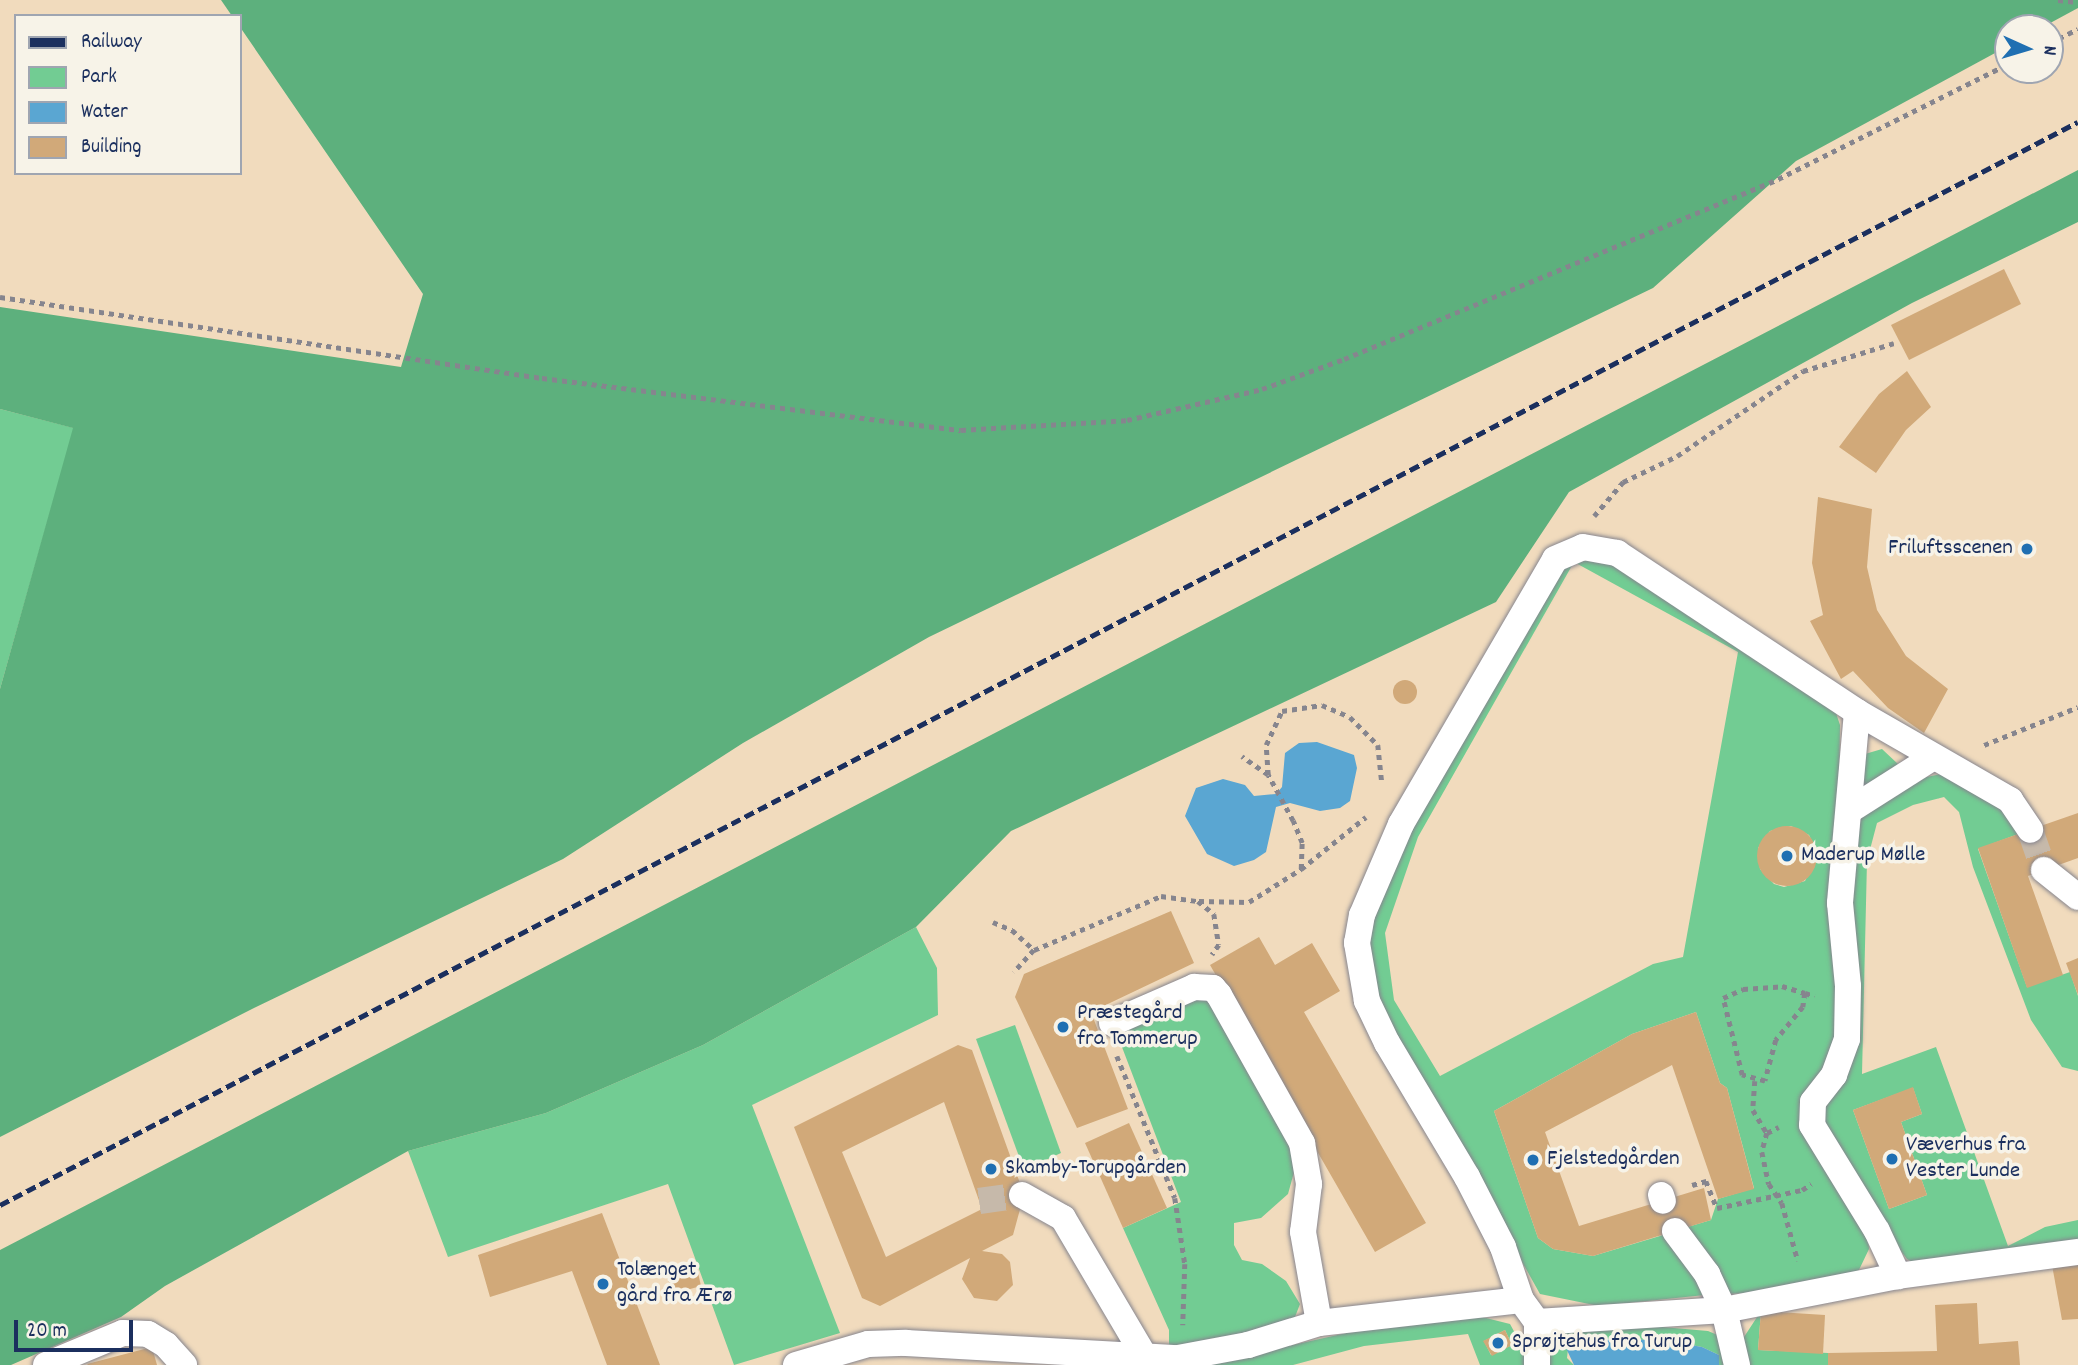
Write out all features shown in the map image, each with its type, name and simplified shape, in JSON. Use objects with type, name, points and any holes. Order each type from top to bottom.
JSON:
[{"type":"street","points":[[1537,1365],[1537,1322],[1521,1300],[1503,1247],[1467,1177],[1387,1043],[1367,1001],[1357,943],[1362,915],[1401,824],[1555,559],[1588,547],[1617,553],[1857,712],[1932,758],[2010,800],[2030,830]]},
{"type":"street","points":[[1857,712],[1840,903],[1847,1039],[1834,1075],[1813,1102],[1812,1125],[1877,1231],[1898,1276]]},
{"type":"street","points":[[1850,810],[1932,758]]},
{"type":"street","points":[[2043,870],[2078,897]]},
{"type":"street","points":[[1112,1023],[1203,985],[1219,995],[1302,1143],[1309,1184],[1303,1232],[1320,1323]]},
{"type":"street","points":[[1022,1195],[1063,1218],[1145,1357]]},
{"type":"street","points":[[1675,1231],[1707,1274],[1724,1310],[1737,1365]]},
{"type":"street","points":[[1537,1322],[1724,1310],[1898,1276],[2078,1252]]},
{"type":"street","points":[[796,1365],[868,1344],[906,1343],[1178,1357],[1248,1345],[1320,1323],[1521,1300]]},
{"type":"street","points":[[46,1365],[123,1333],[148,1334],[166,1345],[184,1365]]},
{"type":"path","points":[[2058,0],[2078,2]]},
{"type":"path","points":[[0,297],[542,378],[961,430],[1127,420],[1262,389],[1345,359],[1777,179],[1994,71]]},
{"type":"path","points":[[1588,547],[1589,525],[1599,505],[1623,482],[1677,456],[1803,371],[1894,344]]},
{"type":"path","points":[[1301,869],[1302,843],[1268,775],[1266,745],[1282,711],[1322,705],[1350,717],[1378,745],[1384,777],[1379,796]]},
{"type":"path","points":[[1932,758],[1968,751],[2078,707]]},
{"type":"path","points":[[1242,757],[1268,775]]},
{"type":"path","points":[[1014,972],[1034,950],[1147,899],[1161,896],[1198,901],[1250,902],[1301,869],[1370,811]]},
{"type":"path","points":[[1198,901],[1214,914],[1220,929],[1219,945],[1204,967],[1203,985]]},
{"type":"path","points":[[993,922],[1012,930],[1034,950]]},
{"type":"path","points":[[1805,993],[1802,1007],[1776,1040],[1765,1080],[1742,1075],[1723,998],[1743,989],[1782,986],[1805,993],[1818,997]]},
{"type":"path","points":[[1112,1023],[1109,1038],[1175,1198],[1180,1224],[1185,1305],[1178,1357]]},
{"type":"path","points":[[1766,1133],[1762,1152],[1799,1262],[1807,1262]]},
{"type":"path","points":[[1662,1198],[1706,1181],[1717,1208],[1802,1190],[1817,1179]]},
{"type":"green space","points":[[221,0],[2078,0],[2078,8],[2064,16],[1994,14],[1994,54],[1796,161],[1653,288],[929,637],[743,743],[563,859],[252,1009],[0,1137],[0,689],[73,428],[0,409],[0,307],[401,367],[423,294],[242,30],[242,14],[231,14]]},
{"type":"green space","points":[[2078,170],[2078,222],[1912,303],[1569,492],[1496,602],[1011,831],[916,927],[703,1045],[546,1113],[408,1151],[165,1286],[121,1317],[11,1365],[0,1365],[0,1250]]},
{"type":"green space","points":[[0,409],[74,428],[0,689]]},
{"type":"green space","points":[[1609,560],[1836,713],[1840,725],[1836,1050],[1805,1094],[1868,1236],[1869,1249],[1858,1272],[1769,1292],[1726,1294],[1681,1229],[1711,1220],[1718,1199],[1754,1188],[1727,1088],[1720,1083],[1696,1012],[1632,1034],[1494,1111],[1538,1238],[1553,1249],[1593,1256],[1670,1233],[1705,1295],[1599,1306],[1540,1294],[1372,993],[1365,944],[1409,826],[1556,573],[1570,561]],"holes":[[[1574,562],[1738,652],[1683,957],[1653,964],[1440,1076],[1394,1000],[1385,933],[1418,837]],[[1791,826],[1809,835],[1818,854],[1805,881],[1784,887],[1774,884],[1760,869],[1758,848],[1770,831]]]},
{"type":"green space","points":[[1882,749],[1899,765],[1859,789],[1865,754]]},
{"type":"green space","points":[[1941,774],[2000,803],[2021,833],[1978,849],[2027,987],[2070,972],[2078,996],[2078,1071],[2062,1067],[2031,1020],[1973,867],[1959,812],[1944,797],[1913,805],[1877,823],[1867,861],[1862,1074],[1936,1047],[2008,1246],[2045,1227],[2078,1220],[2078,1242],[1921,1267],[1907,1259],[1895,1243],[1825,1131],[1825,1103],[1849,937],[1856,817],[1917,779]],"holes":[[[1913,1088],[1922,1114],[1901,1122],[1927,1195],[1889,1209],[1853,1110]]]},
{"type":"green space","points":[[916,927],[937,968],[938,1015],[752,1105],[840,1333],[734,1365],[668,1184],[448,1257],[408,1151],[546,1113],[703,1045]]},
{"type":"green space","points":[[1204,994],[1295,1148],[1296,1165],[1288,1194],[1261,1218],[1234,1223],[1234,1245],[1242,1260],[1262,1264],[1286,1281],[1300,1304],[1295,1317],[1284,1326],[1169,1347],[1169,1330],[1123,1228],[1181,1202],[1117,1034]]},
{"type":"green space","points":[[1015,1025],[1061,1153],[1024,1170],[976,1039]]},
{"type":"green space","points":[[1761,1311],[1758,1350],[1828,1353],[1828,1365],[1744,1365],[1744,1337]]},
{"type":"green space","points":[[1482,1317],[1510,1324],[1527,1355],[1527,1365],[1480,1365],[1468,1334],[1364,1346],[1293,1365],[1202,1365],[1369,1328]],"holes":[[[1505,1330],[1512,1345],[1491,1355],[1484,1341]]]},
{"type":"green space","points":[[1651,1326],[1708,1331],[1720,1336],[1728,1365],[1719,1365],[1719,1355],[1702,1347],[1664,1340],[1578,1339],[1569,1340],[1567,1358],[1574,1365],[1547,1365],[1555,1334],[1574,1328]]},
{"type":"water","points":[[1317,742],[1354,755],[1357,768],[1350,801],[1340,808],[1320,811],[1290,803],[1276,807],[1266,852],[1254,860],[1234,866],[1207,854],[1185,816],[1196,788],[1223,779],[1245,785],[1254,796],[1276,794],[1282,787],[1285,753],[1299,743]]},
{"type":"water","points":[[1569,1340],[1664,1340],[1702,1347],[1719,1355],[1719,1365],[1574,1365],[1565,1346]]},
{"type":"building","points":[[2004,269],[2021,304],[1909,360],[1891,325]]},
{"type":"building","points":[[1907,371],[1931,407],[1906,430],[1876,473],[1839,447],[1879,394]]},
{"type":"building","points":[[1818,497],[1872,509],[1867,567],[1877,610],[1906,656],[1948,689],[1924,733],[1888,708],[1853,671],[1841,679],[1810,621],[1823,615],[1812,563]]},
{"type":"building","points":[[1405,680],[1416,687],[1417,692],[1410,703],[1405,704],[1394,697],[1393,692],[1400,681]]},
{"type":"building","points":[[2078,813],[2078,858],[2028,876],[2063,975],[2027,988],[1978,848]]},
{"type":"building","name":"Maderup Mølle","points":[[1781,826],[1793,826],[1812,839],[1817,856],[1815,868],[1804,881],[1793,886],[1781,886],[1762,873],[1757,862],[1757,850],[1770,831]]},
{"type":"building","name":"Præstegård fra Tommerup","points":[[1171,911],[1194,963],[1091,1012],[1128,1109],[1077,1128],[1015,997],[1024,974]]},
{"type":"building","points":[[1259,937],[1275,965],[1312,943],[1340,991],[1304,1012],[1426,1223],[1375,1252],[1210,965]]},
{"type":"building","points":[[2078,958],[2078,995],[2066,963]]},
{"type":"building","name":"Fjelstedgården","points":[[1696,1012],[1720,1083],[1727,1088],[1754,1189],[1718,1199],[1672,1065],[1545,1132],[1579,1226],[1704,1188],[1711,1220],[1593,1256],[1553,1249],[1538,1238],[1494,1111],[1632,1034]]},
{"type":"building","name":"Skamby-Torupgården","points":[[958,1045],[972,1050],[1021,1186],[1022,1202],[1013,1235],[982,1251],[1002,1254],[1010,1262],[1013,1285],[997,1301],[974,1298],[962,1279],[970,1258],[880,1306],[862,1298],[794,1127]],"holes":[[[944,1102],[982,1209],[886,1257],[842,1152]]]},
{"type":"building","name":"Væverhus fra Vester Lunde","points":[[1913,1087],[1922,1114],[1901,1122],[1927,1195],[1889,1209],[1853,1110]]},
{"type":"building","points":[[1129,1123],[1167,1208],[1123,1228],[1085,1143]]},
{"type":"building","name":"Tolænget gård fra Ærø","points":[[602,1213],[660,1365],[607,1365],[572,1271],[490,1297],[478,1255]]},
{"type":"building","points":[[2078,1262],[2078,1319],[2062,1320],[2052,1265]]},
{"type":"building","points":[[697,1268],[701,1286],[672,1294],[667,1276]]},
{"type":"building","points":[[1977,1303],[1979,1344],[2018,1341],[2020,1365],[1828,1365],[1828,1353],[1937,1351],[1935,1305]]},
{"type":"building","points":[[1761,1311],[1825,1315],[1823,1354],[1758,1350]]},
{"type":"building","name":"Sprøjtehus fra Turup","points":[[1505,1330],[1512,1345],[1492,1356],[1483,1341]]},
{"type":"building","points":[[152,1347],[157,1365],[87,1364]]},
{"type":"tunnel","points":[[2030,830],[2044,870]]},
{"type":"tunnel","points":[[979,1201],[1022,1195]]},
{"type":"railway","points":[[0,1205],[2078,122]]},
{"type":"place","name":"Friluftsscenen","points":[[2027,549]]},
{"type":"place","name":"Maderup Mølle","points":[[1787,856]]},
{"type":"place","name":"Præstegård fra Tommerup","points":[[1063,1027]]},
{"type":"place","name":"Væverhus fra Vester Lunde","points":[[1892,1159]]},
{"type":"place","name":"Fjelstedgården","points":[[1533,1160]]},
{"type":"place","name":"Skamby-Torupgården","points":[[991,1169]]},
{"type":"place","name":"Tolænget gård fra Ærø","points":[[603,1284]]},
{"type":"place","name":"Sprøjtehus fra Turup","points":[[1498,1343]]}]
